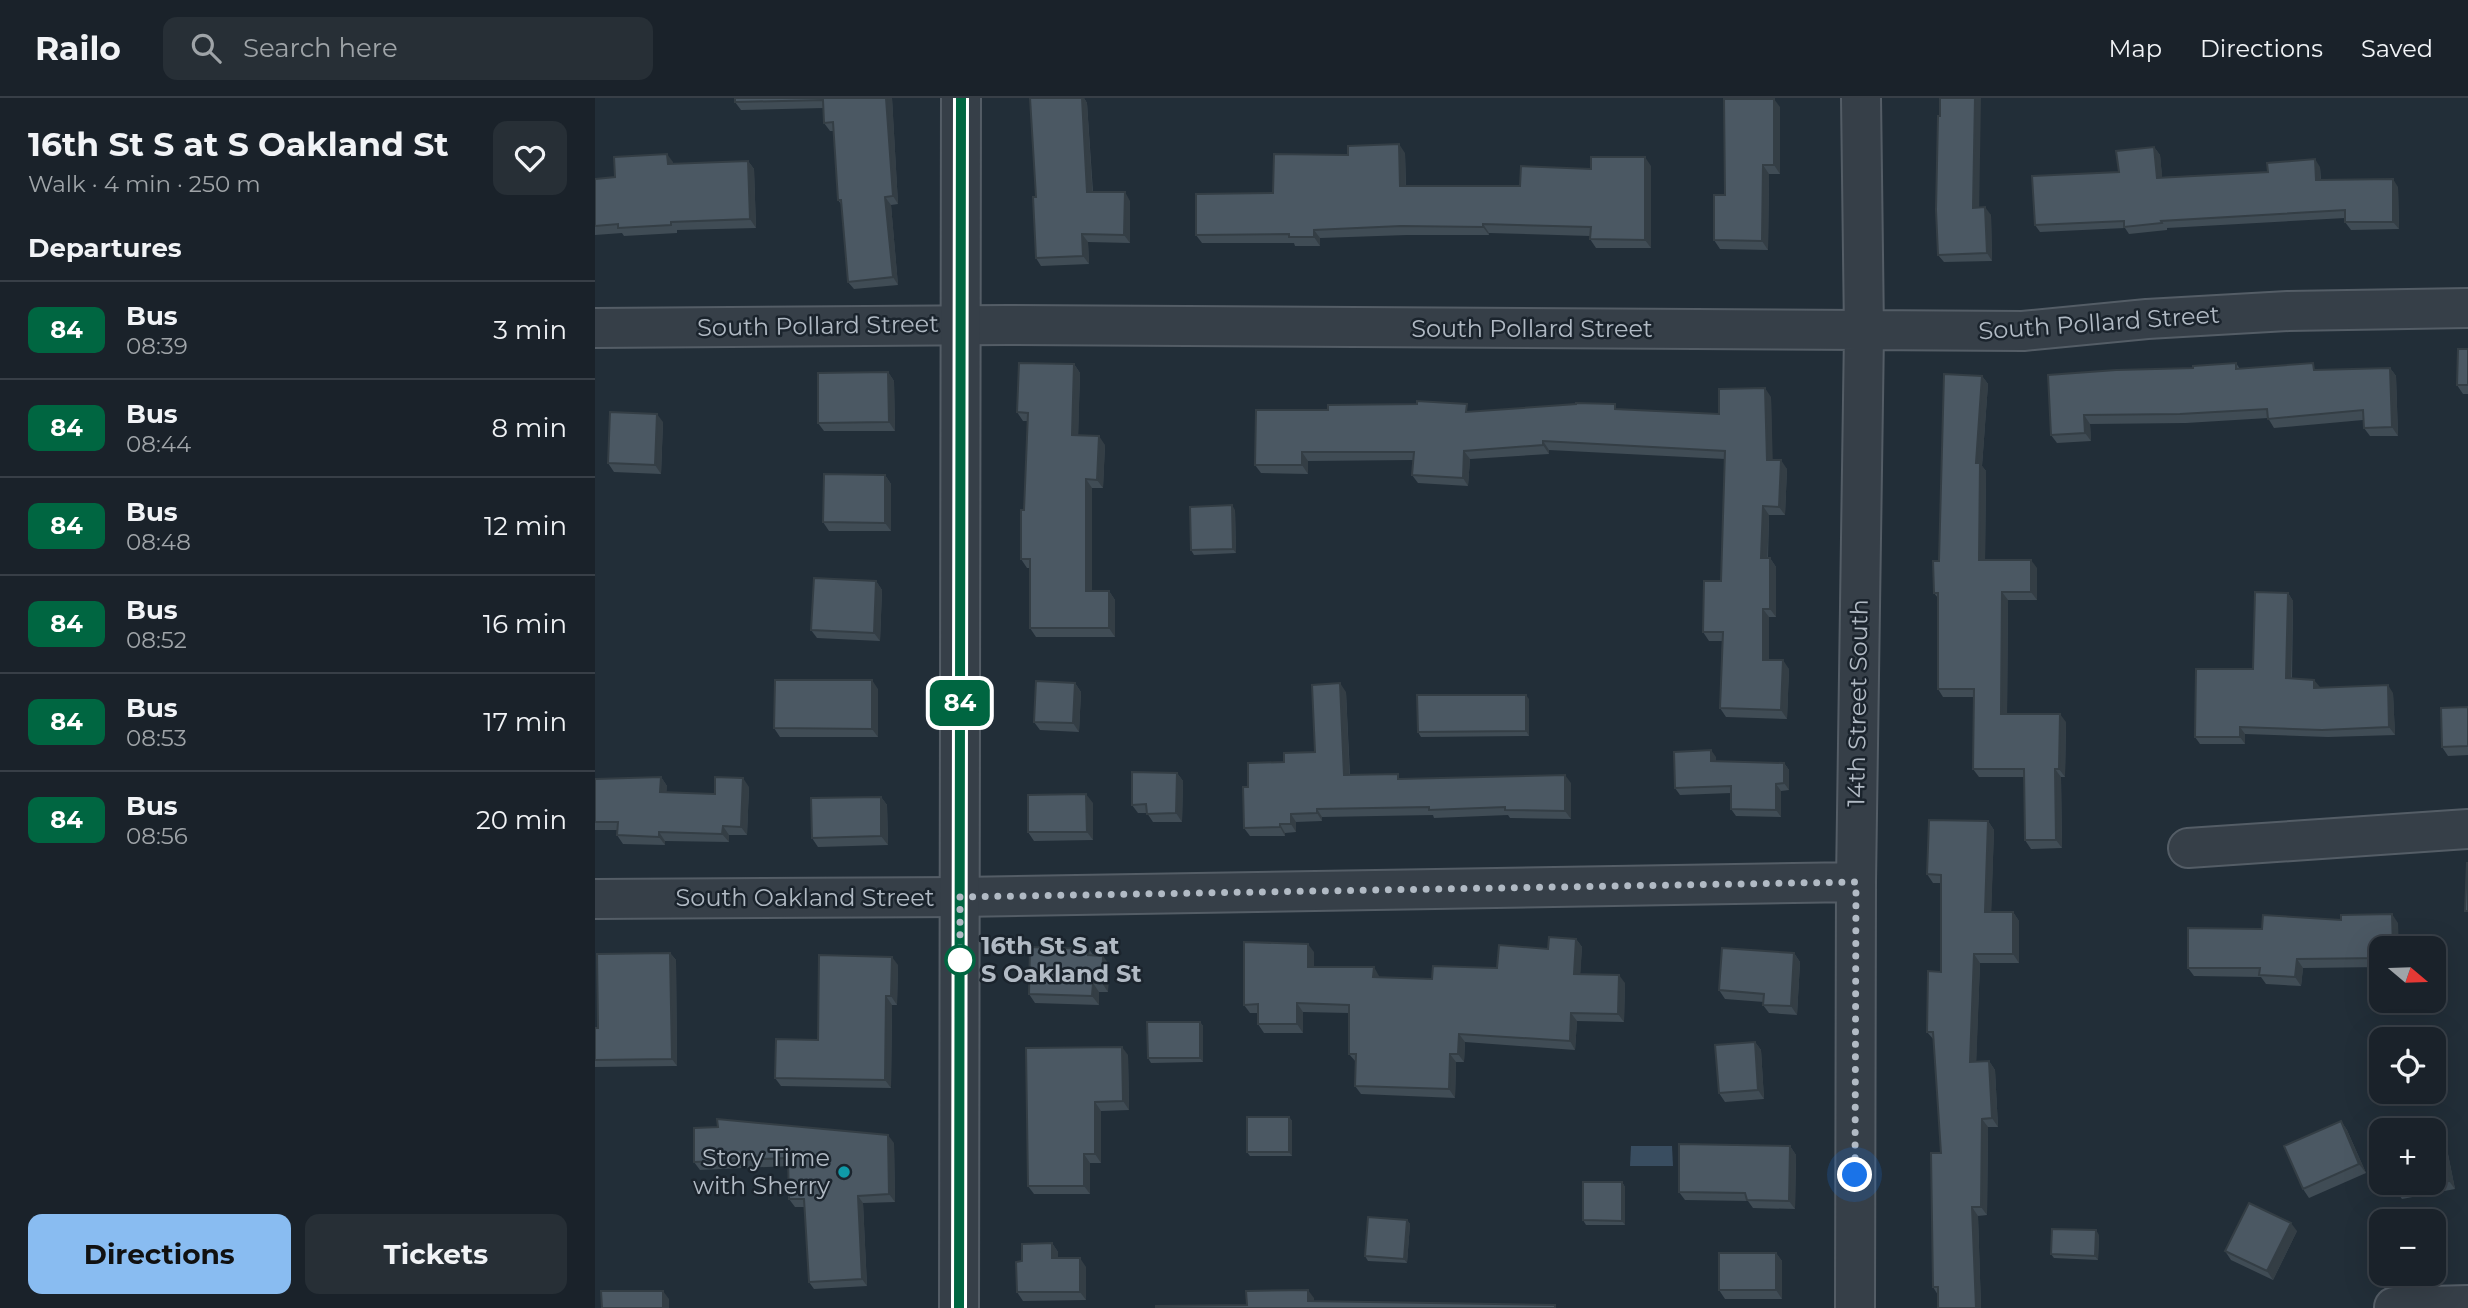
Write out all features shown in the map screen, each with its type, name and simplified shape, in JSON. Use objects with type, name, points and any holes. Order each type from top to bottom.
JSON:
[{"type":"street","points":[[959,1308],[961,98]]},
{"type":"street","name":"14th Street South","points":[[1855,1308],[1856,882],[1864,332],[1861,98]]},
{"type":"street","name":"South Pollard Street","points":[[595,328],[961,325],[2023,331],[2147,319],[2288,311],[2468,308]]},
{"type":"street","points":[[2188,848],[2468,829]]},
{"type":"street","name":"South Oakland Street","points":[[595,899],[960,897],[1856,882]]},
{"type":"street","points":[[2394,1307],[2468,1305]]},
{"type":"water","points":[[1631,1146],[1672,1146],[1673,1166],[1630,1166]]},
{"type":"building","points":[[735,98],[886,98],[893,196],[885,197],[893,277],[848,282],[841,200],[838,200],[833,122],[824,123],[823,100],[735,102]]},
{"type":"building","points":[[1030,98],[1082,98],[1087,192],[1125,192],[1124,235],[1082,234],[1083,256],[1036,258],[1033,197],[1036,197]]},
{"type":"building","points":[[1940,98],[1975,98],[1973,208],[1985,207],[1987,253],[1938,255],[1936,210]]},
{"type":"building","points":[[1724,99],[1774,99],[1774,165],[1763,165],[1762,241],[1714,240],[1714,195],[1725,195]]},
{"type":"building","points":[[1399,144],[1400,186],[1520,186],[1521,166],[1591,169],[1591,157],[1645,157],[1645,240],[1590,239],[1591,227],[1483,224],[1483,227],[1401,226],[1314,230],[1314,237],[1289,237],[1289,234],[1196,235],[1196,194],[1273,193],[1274,154],[1348,155],[1348,146]]},
{"type":"building","points":[[2154,147],[2157,178],[2268,172],[2267,163],[2315,159],[2316,180],[2393,179],[2393,222],[2345,222],[2345,210],[2161,221],[2162,223],[2124,227],[2124,221],[2035,225],[2032,176],[2119,172],[2116,151]]},
{"type":"building","points":[[667,154],[668,164],[748,161],[750,219],[671,222],[671,225],[618,228],[618,224],[595,226],[595,179],[615,177],[614,157]]},
{"type":"building","points":[[2458,349],[2468,349],[2468,385],[2457,385]]},
{"type":"building","points":[[1019,363],[1074,364],[1072,435],[1099,436],[1097,480],[1086,479],[1086,591],[1109,591],[1109,628],[1030,628],[1030,559],[1021,559],[1021,510],[1024,510],[1028,413],[1017,412]]},
{"type":"building","points":[[2236,363],[2236,369],[2313,363],[2314,370],[2390,368],[2392,427],[2364,428],[2363,410],[2268,419],[2267,409],[2180,414],[2084,415],[2085,433],[2051,435],[2048,375],[2193,368]]},
{"type":"building","points":[[888,372],[889,422],[818,423],[818,373]]},
{"type":"building","points":[[1944,374],[1982,376],[1976,463],[1980,463],[1979,560],[2031,560],[2031,592],[2002,592],[2001,714],[2060,714],[2059,769],[2055,769],[2056,840],[2025,840],[2024,769],[1973,769],[1974,689],[1938,689],[1938,593],[1934,593],[1933,561],[1939,561]]},
{"type":"building","points":[[1765,388],[1767,460],[1781,460],[1779,507],[1763,506],[1761,558],[1770,558],[1770,609],[1763,609],[1763,660],[1783,660],[1781,710],[1720,708],[1723,632],[1703,632],[1704,581],[1721,581],[1725,451],[1543,441],[1543,445],[1464,451],[1463,478],[1412,475],[1414,452],[1302,452],[1302,465],[1255,465],[1256,410],[1328,410],[1328,405],[1417,404],[1417,401],[1467,404],[1466,412],[1576,403],[1615,404],[1615,409],[1719,414],[1719,389]]},
{"type":"building","points":[[610,412],[657,414],[655,465],[608,463]]},
{"type":"building","points":[[824,474],[885,475],[885,523],[823,522]]},
{"type":"building","points":[[1232,505],[1233,549],[1191,550],[1190,507]]},
{"type":"building","points":[[814,578],[876,581],[874,633],[811,630]]},
{"type":"building","points":[[2255,592],[2288,593],[2286,678],[2314,680],[2314,688],[2388,685],[2389,727],[2322,730],[2240,727],[2240,737],[2195,737],[2196,669],[2253,669]]},
{"type":"building","points":[[775,680],[872,680],[872,729],[774,728]]},
{"type":"building","points":[[1036,681],[1075,683],[1073,723],[1034,722]]},
{"type":"building","points":[[1340,683],[1344,775],[1398,774],[1398,779],[1565,775],[1565,811],[1505,810],[1505,807],[1429,810],[1429,807],[1317,809],[1317,813],[1291,814],[1291,824],[1280,824],[1280,827],[1244,828],[1243,787],[1248,787],[1248,763],[1284,762],[1284,753],[1315,752],[1312,685]]},
{"type":"building","points":[[1417,695],[1526,695],[1526,731],[1418,732]]},
{"type":"building","points":[[2468,707],[2468,746],[2442,747],[2441,708]]},
{"type":"building","points":[[1711,750],[1711,761],[1784,763],[1784,783],[1776,784],[1776,810],[1731,809],[1731,786],[1675,788],[1674,752]]},
{"type":"building","points":[[1132,772],[1177,773],[1176,813],[1147,814],[1146,804],[1132,805]]},
{"type":"building","points":[[661,777],[660,792],[715,794],[715,777],[743,778],[741,827],[723,826],[722,834],[659,832],[659,837],[617,835],[618,822],[595,822],[595,779]]},
{"type":"building","points":[[1086,794],[1087,832],[1028,832],[1028,795]]},
{"type":"building","points":[[881,797],[881,836],[812,838],[811,798]]},
{"type":"building","points":[[1929,820],[1988,821],[1985,912],[2013,912],[2013,954],[1974,954],[1970,1062],[1989,1061],[1992,1118],[1982,1119],[1981,1207],[1972,1207],[1976,1308],[1938,1308],[1938,1287],[1933,1287],[1931,1153],[1941,1153],[1933,1032],[1927,1032],[1928,971],[1941,972],[1941,875],[1927,874]]},
{"type":"building","points":[[2467,863],[2468,911],[2465,911]]},
{"type":"building","points":[[2392,914],[2393,936],[2369,936],[2369,958],[2297,959],[2295,977],[2259,975],[2260,968],[2188,968],[2188,928],[2262,929],[2263,915],[2341,920],[2341,915]]},
{"type":"building","points":[[1549,937],[1576,939],[1574,974],[1619,975],[1618,1014],[1571,1013],[1570,1041],[1459,1034],[1458,1054],[1450,1054],[1449,1089],[1355,1086],[1356,1054],[1349,1054],[1349,1005],[1297,1003],[1297,1024],[1258,1024],[1258,1004],[1244,1005],[1244,942],[1308,944],[1308,967],[1374,967],[1373,977],[1432,979],[1433,966],[1497,968],[1499,945],[1548,949]]},
{"type":"building","points":[[1030,947],[1089,949],[1088,955],[1103,956],[1102,983],[1093,983],[1092,996],[1029,994]]},
{"type":"building","points":[[1722,948],[1794,953],[1791,1006],[1763,1005],[1764,994],[1719,990]]},
{"type":"building","points":[[670,953],[672,1059],[595,1060],[595,1028],[598,1028],[597,954]]},
{"type":"building","points":[[819,955],[892,957],[891,996],[886,996],[885,1080],[775,1078],[776,1039],[818,1040]]},
{"type":"building","points":[[1147,1022],[1200,1022],[1200,1058],[1148,1058]]},
{"type":"building","points":[[1755,1042],[1758,1090],[1719,1093],[1715,1045]]},
{"type":"building","points":[[1122,1047],[1123,1101],[1095,1102],[1095,1154],[1084,1154],[1084,1186],[1028,1186],[1026,1048]]},
{"type":"building","points":[[1247,1117],[1289,1117],[1289,1152],[1247,1152]]},
{"type":"building","points":[[717,1119],[888,1135],[889,1194],[858,1196],[862,1279],[809,1282],[804,1199],[789,1199],[788,1158],[694,1162],[694,1128],[718,1127]]},
{"type":"building","points":[[2341,1121],[2359,1164],[2303,1189],[2284,1146]]},
{"type":"building","points":[[1679,1144],[1790,1146],[1789,1201],[1747,1200],[1745,1193],[1679,1192]]},
{"type":"building","points":[[1583,1182],[1622,1182],[1622,1221],[1583,1220]]},
{"type":"building","points":[[2249,1203],[2291,1223],[2267,1271],[2225,1251]]},
{"type":"building","points":[[1368,1217],[1407,1220],[1404,1259],[1365,1256]]},
{"type":"building","points":[[2052,1229],[2096,1230],[2095,1256],[2051,1254]]},
{"type":"building","points":[[1052,1243],[1052,1258],[1080,1258],[1080,1292],[1017,1292],[1016,1262],[1022,1261],[1022,1244]]},
{"type":"building","points":[[1719,1253],[1776,1253],[1776,1290],[1719,1290]]},
{"type":"building","points":[[1308,1290],[1308,1301],[1555,1305],[1555,1308],[1156,1308],[1247,1305],[1246,1291]]},
{"type":"building","points":[[601,1291],[663,1291],[663,1308],[602,1308]]},
{"type":"bus line","name":"84","points":[[959,1308],[961,98]]},
{"type":"place","name":"16th St S at S Oakland St","points":[[960,960]]},
{"type":"place","name":"Story Time with Sherry","points":[[844,1172]]},
{"type":"route","points":[[960,960],[960,897],[1856,882],[1855,1175]]}]
